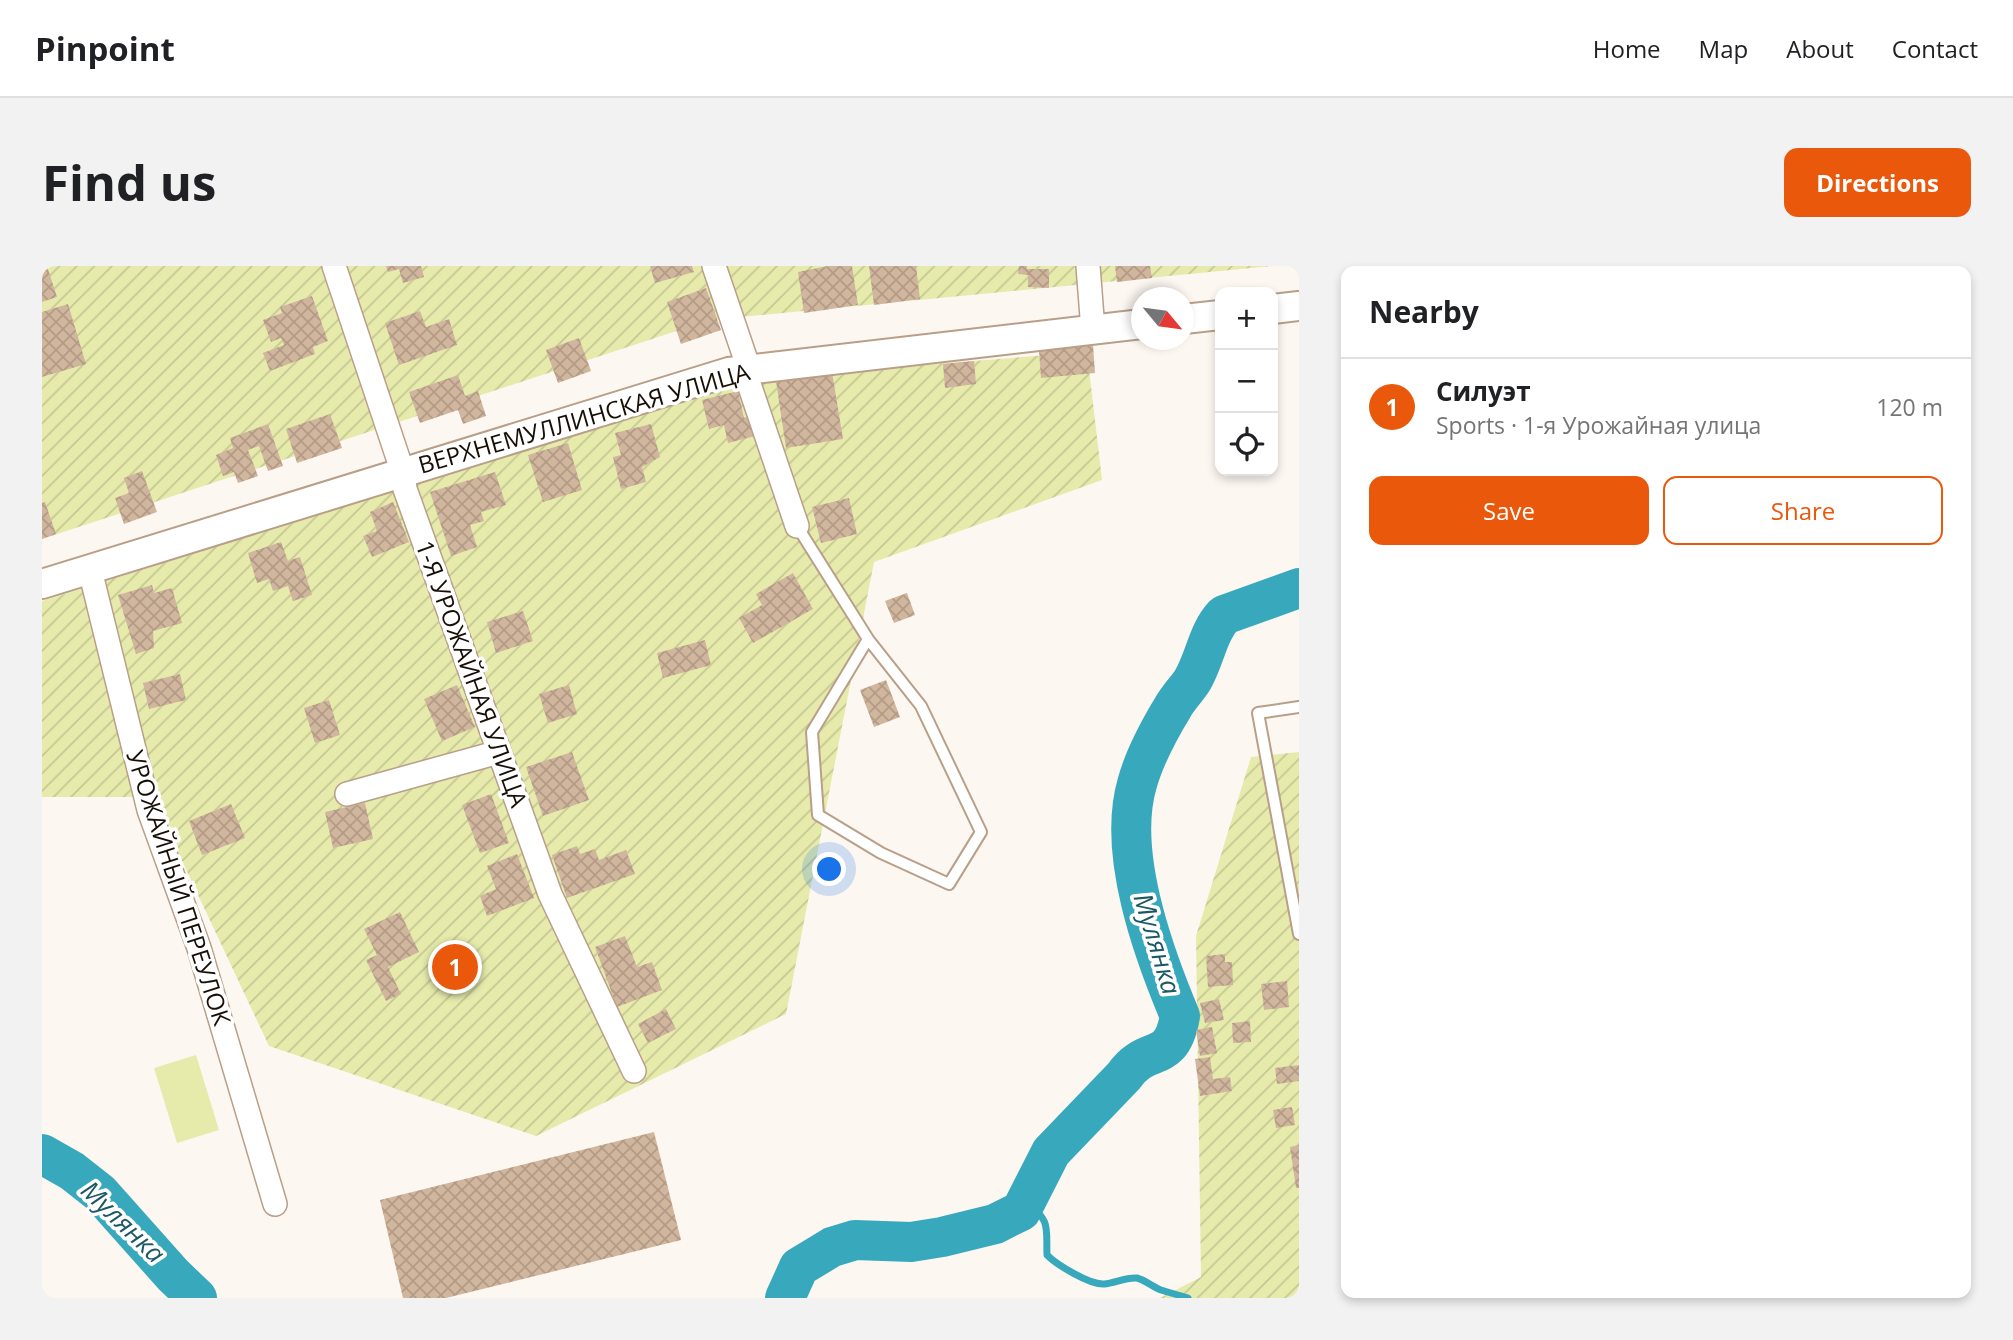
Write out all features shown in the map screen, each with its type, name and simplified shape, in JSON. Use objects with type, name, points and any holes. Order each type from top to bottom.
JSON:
[{"type":"street","name":"1-Я УРОЖАЙНАЯ УЛИЦА","points":[[334,266],[403,473],[405,489],[550,894],[634,1071]]},
{"type":"street","points":[[714,266],[748,369],[749,384],[797,526]]},
{"type":"street","points":[[1088,266],[1093,330]]},
{"type":"street","points":[[1278,308],[1299,306]]},
{"type":"street","points":[[1194,318],[1215,316]]},
{"type":"street","name":"ВЕРХНЕМУЛЛИНСКАЯ УЛИЦА","points":[[42,584],[729,372],[1131,325]]},
{"type":"street","name":"УРОЖАЙНЫЙ ПЕРЕУЛОК","points":[[90,570],[149,810],[199,948],[275,1204]]},
{"type":"street","points":[[347,794],[499,752]]},
{"type":"lane","points":[[797,526],[869,639],[921,706],[981,832],[949,884],[881,853],[818,815],[812,732],[869,639]]},
{"type":"lane","points":[[1299,707],[1258,713],[1299,934]]},
{"type":"green space","points":[[42,266],[1273,266],[710,320],[42,539]]},
{"type":"green space","points":[[1087,352],[1102,480],[874,562],[786,1014],[536,1136],[269,1046],[152,797],[42,797],[42,601],[748,380],[776,381],[832,372]]},
{"type":"green space","points":[[1299,752],[1299,1298],[1160,1298],[1201,1277],[1196,936],[1251,757]]},
{"type":"green space","points":[[196,1055],[219,1130],[177,1143],[154,1068]]},
{"type":"building","points":[[42,266],[47,266],[57,297],[42,302]]},
{"type":"building","points":[[386,266],[421,266],[424,277],[403,283],[399,269],[388,272]]},
{"type":"building","points":[[650,266],[692,266],[694,272],[655,283]]},
{"type":"building","points":[[828,266],[852,266],[858,305],[804,313],[798,272]]},
{"type":"building","points":[[869,266],[916,266],[920,299],[874,305]]},
{"type":"building","points":[[1019,266],[1027,266],[1027,269],[1049,269],[1049,288],[1028,287],[1028,275],[1018,274]]},
{"type":"building","points":[[1115,266],[1150,266],[1152,278],[1117,282]]},
{"type":"building","points":[[706,288],[721,330],[681,344],[667,302]]},
{"type":"building","points":[[312,296],[328,341],[313,347],[315,354],[270,371],[263,353],[284,345],[281,338],[271,342],[263,320],[282,313],[280,307]]},
{"type":"building","points":[[68,304],[86,364],[42,377],[42,312]]},
{"type":"building","points":[[420,311],[426,327],[449,319],[457,345],[399,365],[385,323]]},
{"type":"building","points":[[579,338],[591,371],[558,383],[546,350]]},
{"type":"building","points":[[1093,345],[1095,373],[1041,378],[1039,351]]},
{"type":"building","points":[[974,361],[976,384],[945,388],[943,364]]},
{"type":"building","points":[[832,372],[843,439],[786,448],[776,381]]},
{"type":"building","points":[[458,375],[465,396],[478,391],[486,416],[463,424],[458,410],[420,423],[409,392]]},
{"type":"building","points":[[738,391],[744,418],[751,416],[755,436],[728,443],[724,425],[709,429],[702,400]]},
{"type":"building","points":[[330,414],[342,448],[297,463],[286,429]]},
{"type":"building","points":[[268,424],[283,466],[268,471],[259,446],[248,450],[258,476],[238,483],[234,472],[223,476],[216,455],[233,448],[230,438]]},
{"type":"building","points":[[651,424],[660,457],[642,467],[646,482],[621,489],[613,457],[621,455],[615,433]]},
{"type":"building","points":[[568,443],[582,490],[543,502],[528,455]]},
{"type":"building","points":[[142,471],[157,512],[124,524],[115,498],[129,493],[124,478]]},
{"type":"building","points":[[495,472],[506,505],[481,512],[484,521],[470,525],[477,547],[451,556],[430,492]]},
{"type":"building","points":[[849,498],[857,534],[821,543],[812,507]]},
{"type":"building","points":[[45,502],[56,534],[42,539],[42,503]]},
{"type":"building","points":[[393,502],[409,542],[372,557],[363,536],[377,531],[370,512]]},
{"type":"building","points":[[281,542],[288,561],[300,557],[312,595],[293,601],[288,586],[273,591],[269,579],[257,583],[248,553]]},
{"type":"building","points":[[793,573],[813,609],[753,643],[739,618],[762,605],[756,594]]},
{"type":"building","points":[[152,585],[154,593],[172,588],[182,623],[153,631],[154,648],[136,654],[118,595]]},
{"type":"building","points":[[907,593],[915,615],[894,623],[885,601]]},
{"type":"building","points":[[523,611],[533,641],[496,653],[487,622]]},
{"type":"building","points":[[705,640],[711,665],[663,678],[657,653]]},
{"type":"building","points":[[180,674],[186,700],[149,709],[143,683]]},
{"type":"building","points":[[886,680],[900,717],[874,727],[860,690]]},
{"type":"building","points":[[457,685],[475,727],[442,741],[424,699]]},
{"type":"building","points":[[569,685],[577,714],[548,723],[539,694]]},
{"type":"building","points":[[329,700],[340,735],[315,743],[304,708]]},
{"type":"building","points":[[572,752],[589,800],[543,816],[526,767]]},
{"type":"building","points":[[491,794],[509,843],[480,853],[462,805]]},
{"type":"building","points":[[365,803],[373,839],[333,848],[325,812]]},
{"type":"building","points":[[231,804],[245,838],[202,855],[189,821]]},
{"type":"building","points":[[577,846],[580,854],[595,849],[599,860],[626,850],[635,874],[567,898],[552,855]]},
{"type":"building","points":[[517,854],[534,898],[487,916],[480,896],[496,889],[487,866]]},
{"type":"building","points":[[400,912],[419,952],[388,967],[401,994],[386,1001],[366,960],[377,955],[364,929]]},
{"type":"building","points":[[625,936],[637,967],[652,962],[662,990],[617,1007],[595,947]]},
{"type":"building","points":[[1225,954],[1225,962],[1232,962],[1233,985],[1208,987],[1206,956]]},
{"type":"building","points":[[1287,981],[1289,1007],[1264,1010],[1261,984]]},
{"type":"building","points":[[1219,999],[1224,1020],[1205,1023],[1200,1003]]},
{"type":"building","points":[[666,1009],[676,1029],[648,1043],[638,1024]]},
{"type":"building","points":[[1250,1021],[1251,1042],[1233,1043],[1232,1023]]},
{"type":"building","points":[[1212,1027],[1217,1053],[1200,1056],[1196,1030]]},
{"type":"building","points":[[1210,1057],[1213,1079],[1230,1077],[1232,1091],[1200,1096],[1195,1059]]},
{"type":"building","points":[[1299,1065],[1299,1081],[1277,1084],[1275,1068]]},
{"type":"building","points":[[1292,1107],[1295,1125],[1276,1128],[1273,1110]]},
{"type":"building","points":[[654,1132],[681,1240],[446,1298],[403,1298],[380,1200]]},
{"type":"building","points":[[1299,1145],[1299,1188],[1296,1188],[1290,1147]]},
{"type":"waterway","name":"Мулянка","points":[[785,1298],[799,1267],[832,1247],[855,1240],[911,1242],[942,1237],[995,1224],[1021,1211],[1051,1152],[1133,1066],[1171,1042],[1180,1016],[1149,933],[1135,871],[1131,840],[1137,784],[1157,735],[1192,681],[1218,622],[1224,615],[1299,588]]},
{"type":"waterway","name":"Мулянка","points":[[42,1154],[72,1171],[100,1193],[197,1298]]},
{"type":"waterway","points":[[1027,1201],[1046,1225],[1047,1255],[1066,1269],[1082,1278],[1104,1284],[1137,1278],[1161,1290],[1188,1298]]},
{"type":"place","name":"Силуэт","points":[[455,967]]}]
